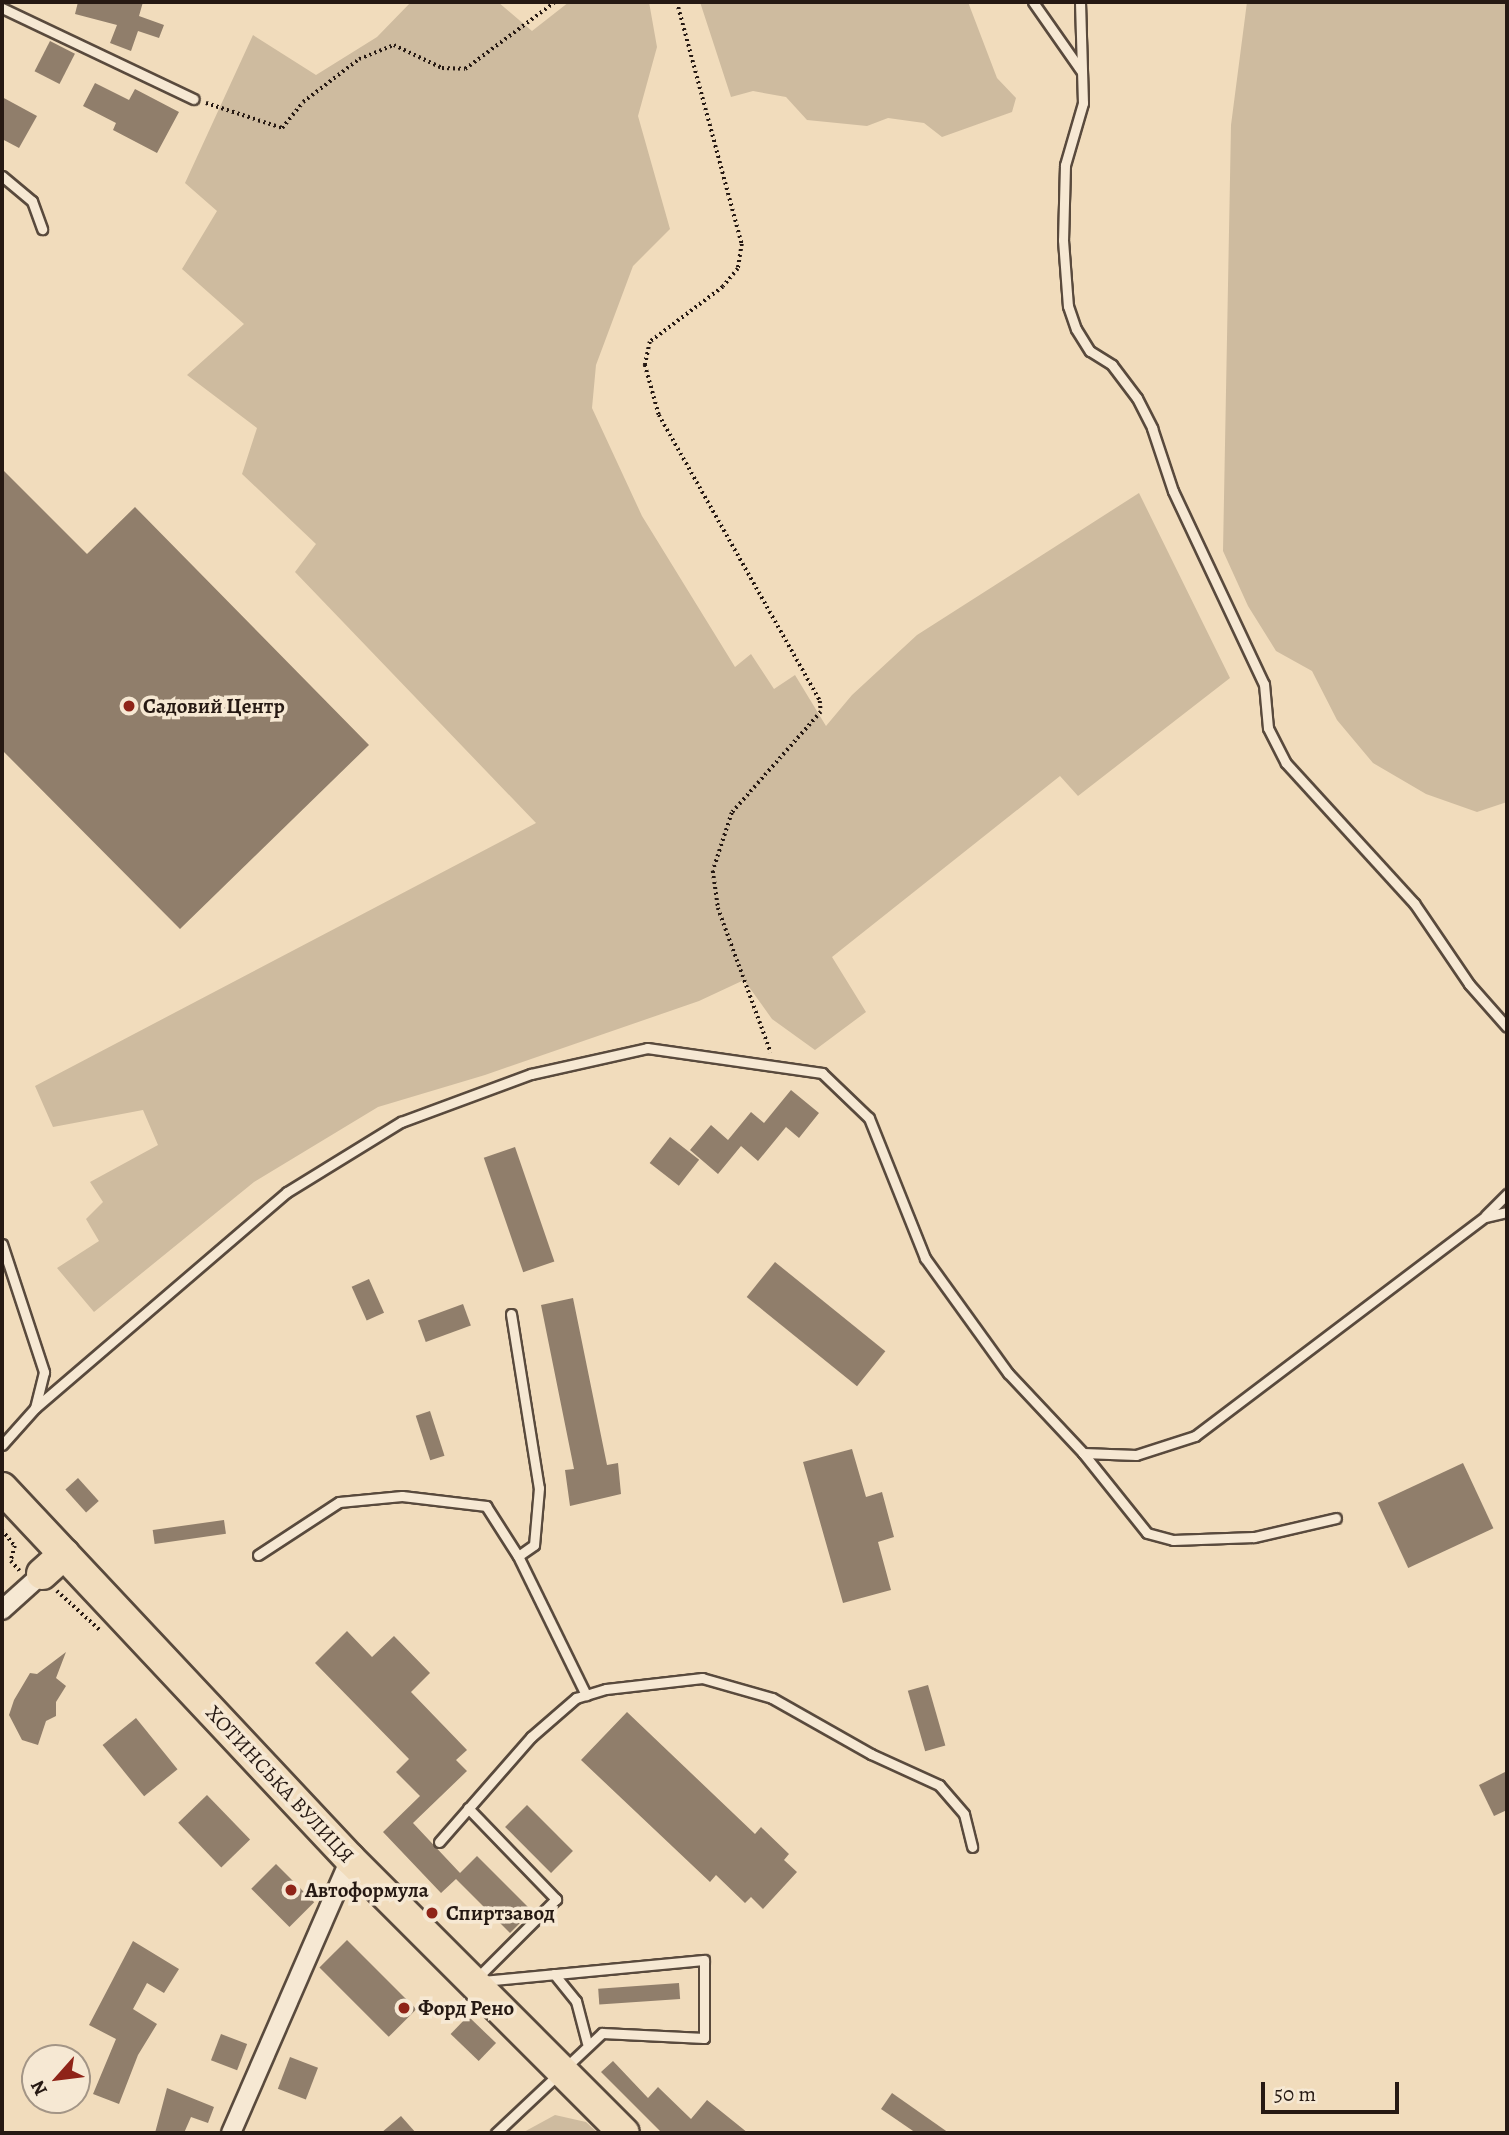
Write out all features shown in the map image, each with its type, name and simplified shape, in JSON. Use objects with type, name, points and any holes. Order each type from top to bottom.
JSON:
[{"type":"highway","name":"ХОТИНСЬКА ВУЛИЦЯ","points":[[2,1488],[350,1859],[624,2133]]},
{"type":"highway","points":[[42,1574],[64,1554]]},
{"type":"street","points":[[2,1610],[42,1574]]},
{"type":"street","points":[[231,2133],[350,1859]]},
{"type":"lane","points":[[1033,2],[1084,76]]},
{"type":"lane","points":[[1080,2],[1083,103],[1065,165],[1068,306],[1076,329],[1090,351],[1112,365],[1137,398],[1152,428],[1173,491],[1264,684],[1268,728],[1286,764],[1414,903],[1469,984],[1507,1027]]},
{"type":"lane","points":[[2,8],[194,99]]},
{"type":"lane","points":[[2,176],[32,201],[42,229]]},
{"type":"lane","points":[[2,1446],[35,1408],[287,1192],[401,1122],[531,1074],[646,1048],[822,1073],[869,1118],[925,1258],[1008,1373],[1083,1453],[1147,1533],[1173,1540],[1254,1537],[1336,1518]]},
{"type":"lane","points":[[1083,1453],[1136,1455],[1195,1436],[1485,1217],[1507,1194]]},
{"type":"lane","points":[[1485,1217],[1507,1212]]},
{"type":"lane","points":[[2,1244],[44,1372],[35,1408]]},
{"type":"lane","points":[[511,1314],[539,1488],[534,1545],[518,1556]]},
{"type":"lane","points":[[258,1555],[339,1502],[402,1496],[486,1506],[518,1556],[586,1695]]},
{"type":"lane","points":[[439,1842],[531,1737],[576,1698],[702,1678],[772,1698],[871,1754],[939,1785],[964,1814],[972,1847]]},
{"type":"lane","points":[[468,1808],[556,1899],[474,1981]]},
{"type":"lane","points":[[474,1981],[704,1960],[704,2038],[602,2032],[587,2043],[496,2133]]},
{"type":"lane","points":[[554,1974],[576,2001],[587,2043]]},
{"type":"path","points":[[194,99],[282,128],[303,102],[359,59],[394,45],[442,68],[465,69],[555,2]]},
{"type":"path","points":[[677,2],[742,244],[738,269],[723,287],[650,342],[645,365],[659,415],[820,701],[821,712],[732,813],[713,871],[718,908],[775,1065]]},
{"type":"shaded area","points":[[411,2],[498,2],[532,31],[569,2],[649,2],[657,47],[638,116],[670,229],[633,266],[596,365],[592,408],[642,516],[735,667],[751,654],[774,689],[795,675],[826,726],[852,695],[917,635],[1139,493],[1230,678],[1078,796],[1060,776],[832,957],[866,1012],[815,1050],[772,1019],[744,980],[699,1001],[485,1075],[378,1107],[254,1182],[94,1312],[57,1268],[99,1241],[86,1219],[103,1202],[90,1182],[158,1145],[143,1110],[53,1127],[35,1086],[536,823],[295,572],[316,544],[242,474],[257,428],[187,375],[244,324],[182,269],[217,211],[185,183],[253,35],[316,75],[377,37]]},
{"type":"shaded area","points":[[700,2],[968,2],[997,78],[1016,98],[1012,112],[942,137],[924,123],[888,118],[867,126],[807,120],[786,97],[753,91],[731,97]]},
{"type":"shaded area","points":[[1247,2],[1507,2],[1507,802],[1477,812],[1426,794],[1373,763],[1337,720],[1312,671],[1276,651],[1248,606],[1223,551],[1231,125]]},
{"type":"shaded area","points":[[555,2115],[586,2122],[598,2133],[522,2133]]},
{"type":"building","points":[[78,2],[143,2],[139,16],[164,25],[159,38],[138,31],[131,51],[110,43],[117,25],[75,14]]},
{"type":"building","points":[[50,41],[75,54],[60,84],[35,71]]},
{"type":"building","points":[[95,83],[129,100],[135,89],[179,112],[157,153],[113,130],[116,123],[83,106]]},
{"type":"building","points":[[2,97],[37,116],[19,148],[2,139]]},
{"type":"building","points":[[2,469],[87,554],[135,507],[369,745],[180,929],[2,750]]},
{"type":"building","points":[[791,1090],[819,1113],[799,1138],[786,1127],[758,1161],[741,1146],[718,1174],[690,1150],[711,1125],[728,1140],[751,1112],[764,1123]]},
{"type":"building","points":[[670,1137],[699,1160],[679,1186],[650,1163]]},
{"type":"building","points":[[515,1147],[554,1261],[523,1272],[484,1158]]},
{"type":"building","points":[[775,1262],[885,1351],[857,1386],[747,1297]]},
{"type":"building","points":[[369,1279],[384,1313],[367,1321],[352,1287]]},
{"type":"building","points":[[573,1298],[607,1465],[618,1463],[621,1494],[570,1506],[565,1470],[574,1469],[541,1305]]},
{"type":"building","points":[[463,1304],[471,1326],[426,1342],[418,1320]]},
{"type":"building","points":[[430,1411],[445,1456],[430,1460],[416,1416]]},
{"type":"building","points":[[852,1449],[866,1497],[882,1492],[894,1537],[878,1542],[891,1590],[843,1603],[803,1462]]},
{"type":"building","points":[[1463,1463],[1493,1528],[1408,1568],[1378,1503]]},
{"type":"building","points":[[78,1478],[99,1501],[86,1512],[65,1489]]},
{"type":"building","points":[[224,1520],[226,1534],[155,1544],[153,1530]]},
{"type":"building","points":[[347,1631],[372,1657],[394,1636],[430,1673],[411,1692],[467,1750],[456,1760],[467,1771],[413,1823],[460,1873],[477,1856],[532,1911],[510,1933],[456,1879],[441,1893],[383,1832],[420,1796],[396,1772],[409,1759],[315,1663]]},
{"type":"building","points":[[66,1652],[56,1678],[66,1686],[56,1702],[56,1716],[46,1721],[38,1745],[22,1740],[9,1715],[14,1700],[30,1673],[37,1674]]},
{"type":"building","points":[[928,1685],[945,1746],[925,1751],[908,1691]]},
{"type":"building","points":[[627,1712],[755,1834],[761,1827],[789,1854],[784,1860],[797,1872],[763,1909],[751,1897],[745,1903],[716,1875],[710,1882],[581,1760]]},
{"type":"building","points":[[136,1718],[178,1769],[144,1796],[103,1745]]},
{"type":"building","points":[[1507,1771],[1507,1810],[1494,1816],[1479,1785]]},
{"type":"building","points":[[207,1795],[250,1840],[221,1867],[178,1823]]},
{"type":"building","points":[[527,1805],[573,1851],[551,1873],[505,1827]]},
{"type":"building","points":[[276,1864],[314,1902],[289,1927],[251,1889]]},
{"type":"building","points":[[347,1940],[416,2009],[389,2037],[319,1968]]},
{"type":"building","points":[[133,1941],[179,1969],[164,1993],[147,1983],[133,2009],[157,2024],[138,2055],[119,2104],[93,2094],[116,2039],[89,2025]]},
{"type":"building","points":[[679,1983],[680,1999],[599,2005],[598,1989]]},
{"type":"building","points":[[468,2016],[496,2043],[479,2061],[451,2034]]},
{"type":"building","points":[[221,2034],[247,2044],[237,2070],[211,2060]]},
{"type":"building","points":[[290,2057],[318,2068],[306,2099],[278,2089]]},
{"type":"building","points":[[613,2061],[648,2098],[658,2087],[691,2119],[707,2100],[748,2133],[662,2133],[601,2072]]},
{"type":"building","points":[[167,2088],[214,2107],[208,2123],[191,2117],[184,2133],[155,2133]]},
{"type":"building","points":[[892,2093],[949,2133],[916,2133],[881,2109]]},
{"type":"building","points":[[401,2116],[416,2133],[381,2133]]},
{"type":"place","name":"Садовий Центр","points":[[129,706]]},
{"type":"place","name":"Автоформула","points":[[291,1890]]},
{"type":"place","name":"Спиртзавод","points":[[432,1913]]},
{"type":"place","name":"Форд Рено","points":[[404,2008]]}]
